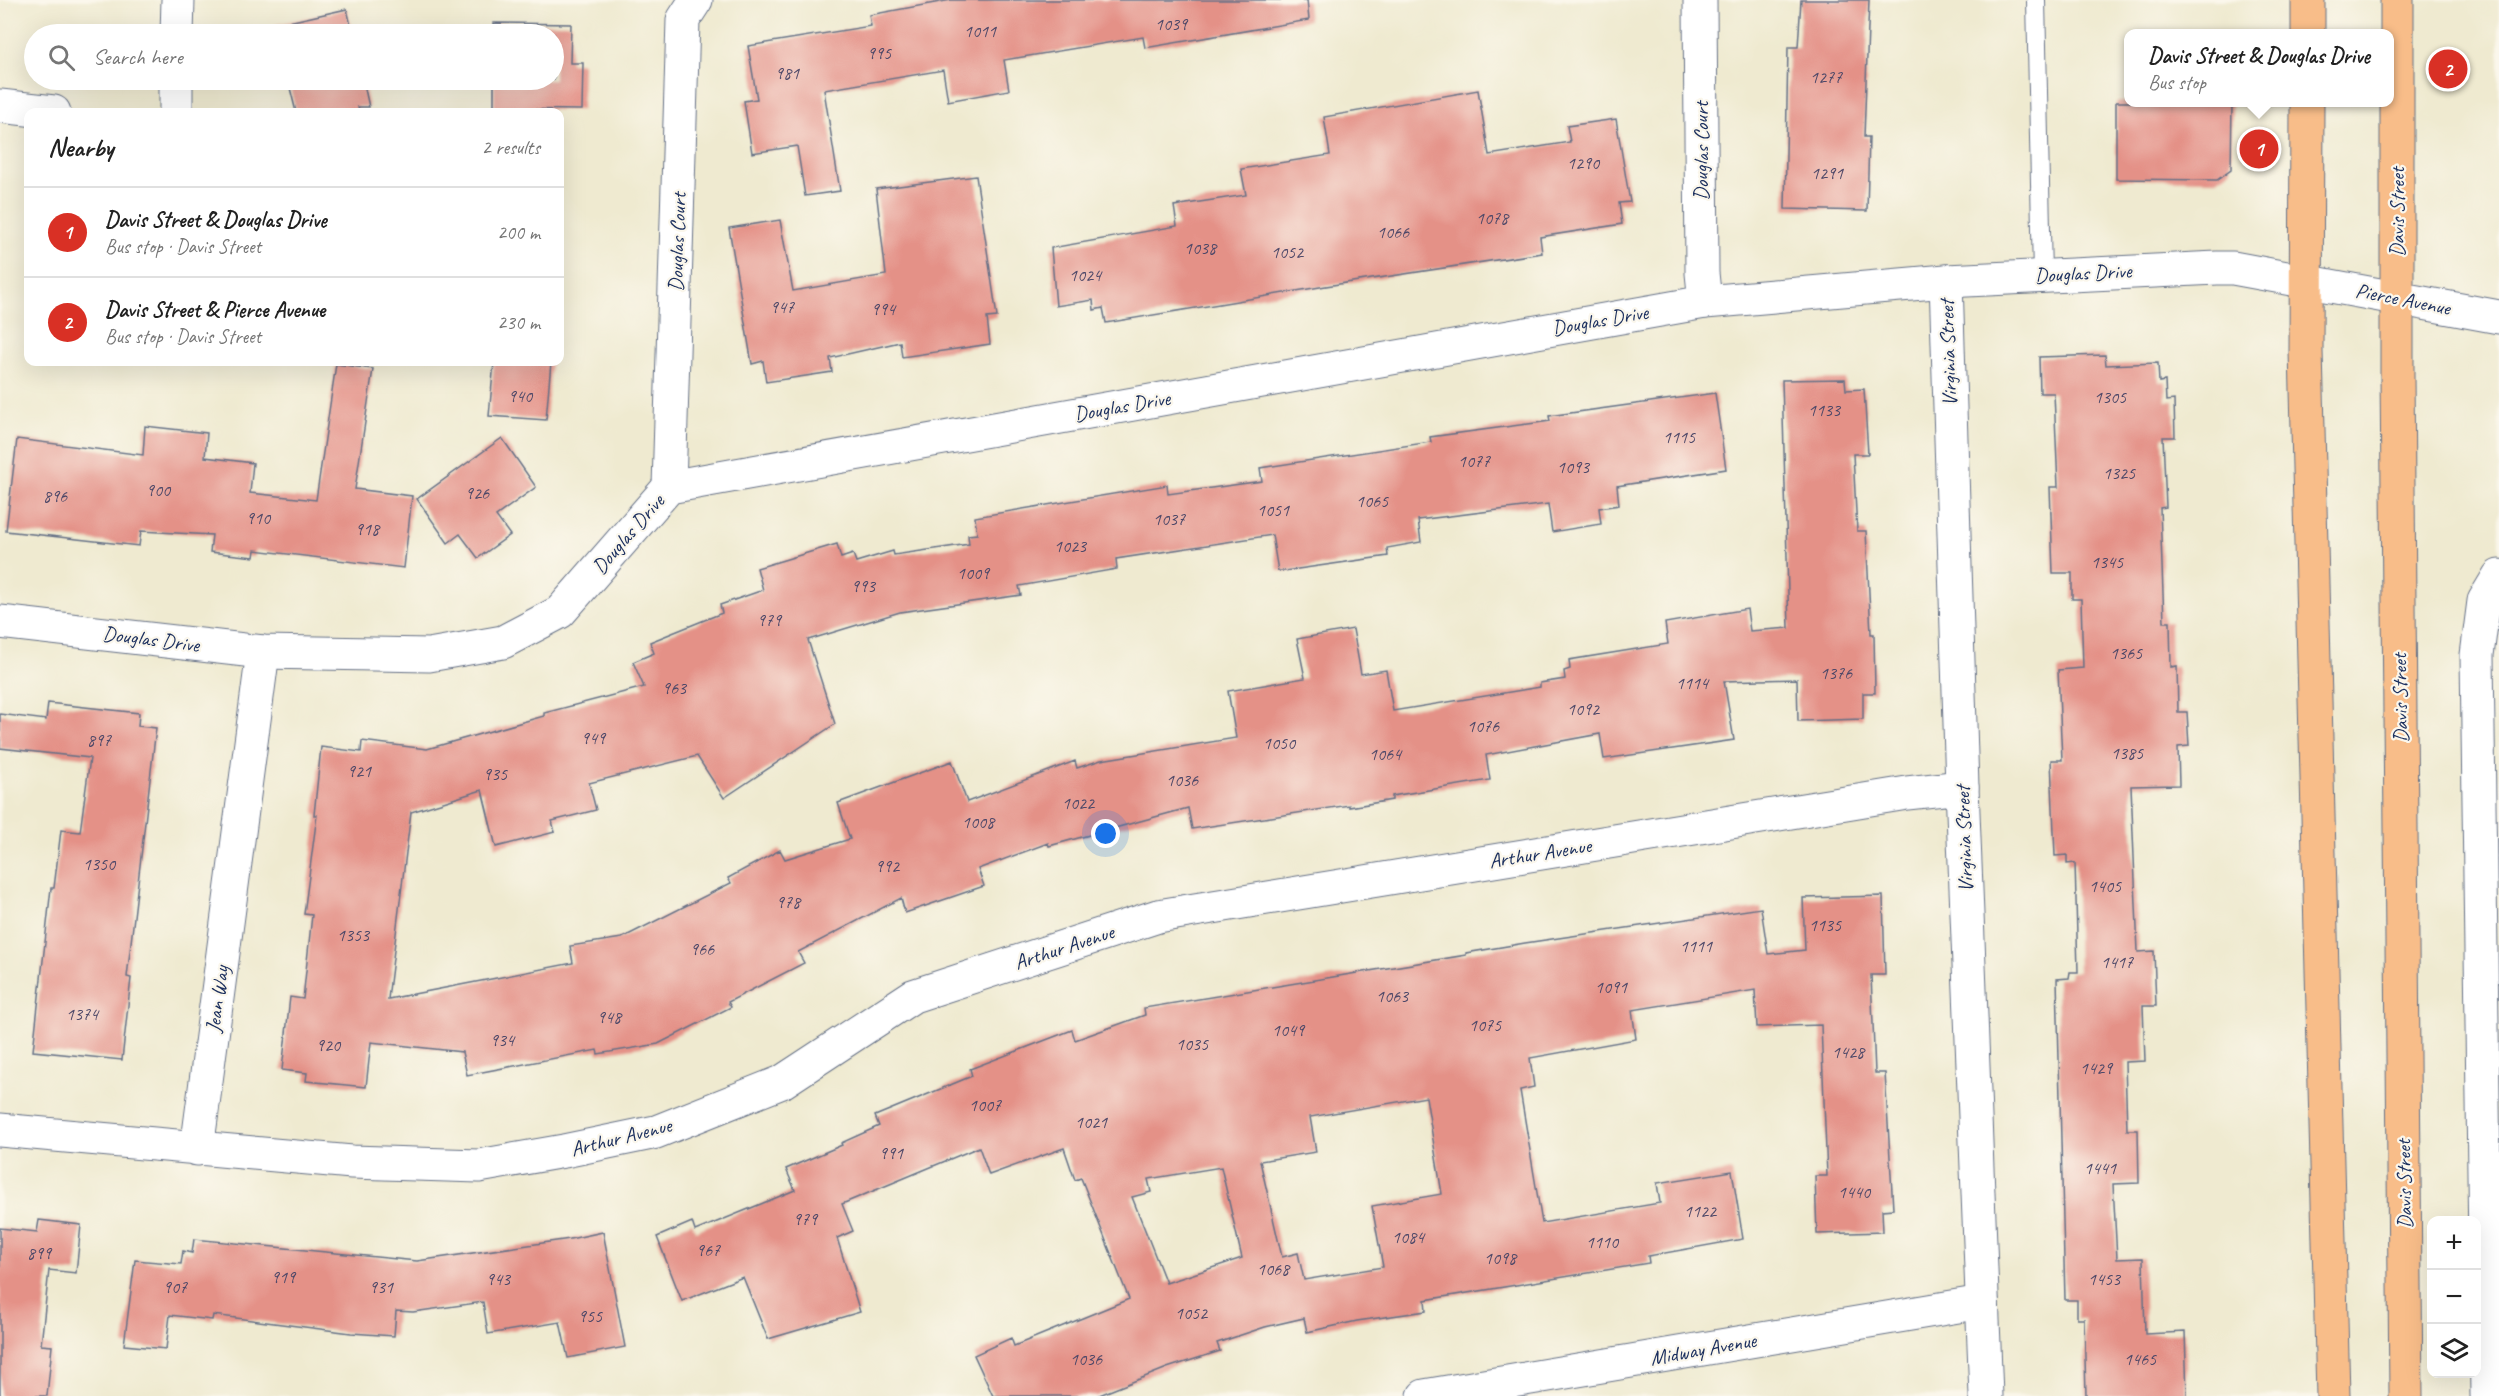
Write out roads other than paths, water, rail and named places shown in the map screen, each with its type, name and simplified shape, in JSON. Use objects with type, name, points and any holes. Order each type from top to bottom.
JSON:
[{"type":"main road","points":[[2308,0],[2308,29]]},
{"type":"main road","name":"Davis Street","points":[[2397,0],[2397,298],[2406,1396]]},
{"type":"main road","points":[[2307,107],[2306,281],[2333,1396]]},
{"type":"street","points":[[177,24],[178,0]]},
{"type":"street","name":"Douglas Court","points":[[669,487],[683,20],[696,0]]},
{"type":"street","name":"Douglas Court","points":[[1700,0],[1702,273],[1705,302]]},
{"type":"street","points":[[176,90],[176,108]]},
{"type":"street","points":[[0,106],[24,109]]},
{"type":"street","name":"Douglas Drive","points":[[0,622],[263,652],[429,655],[502,642],[560,612],[669,487],[1705,302],[1946,281],[2233,268],[2306,281]]},
{"type":"street","name":"Virginia Street","points":[[1946,281],[1962,787],[1986,1396]]},
{"type":"street","name":"Pierce Avenue","points":[[2306,281],[2499,317]]},
{"type":"street","points":[[2490,1386],[2490,866],[2477,655],[2484,601],[2499,576]]},
{"type":"street","name":"Jean Way","points":[[197,1149],[263,652]]},
{"type":"street","name":"Arthur Avenue","points":[[197,1149],[352,1162],[479,1166],[621,1140],[656,1132],[782,1082],[913,996],[1158,916],[1907,793],[1962,787]]},
{"type":"street","points":[[0,1130],[197,1149]]},
{"type":"street","name":"Midway Avenue","points":[[1424,1396],[1982,1302]]},
{"type":"lane","points":[[2036,0],[2042,275]]},
{"type":"place","name":"Davis Street & Pierce Avenue","points":[[2448,69]]},
{"type":"place","name":"Davis Street & Douglas Drive","points":[[2259,149]]}]
